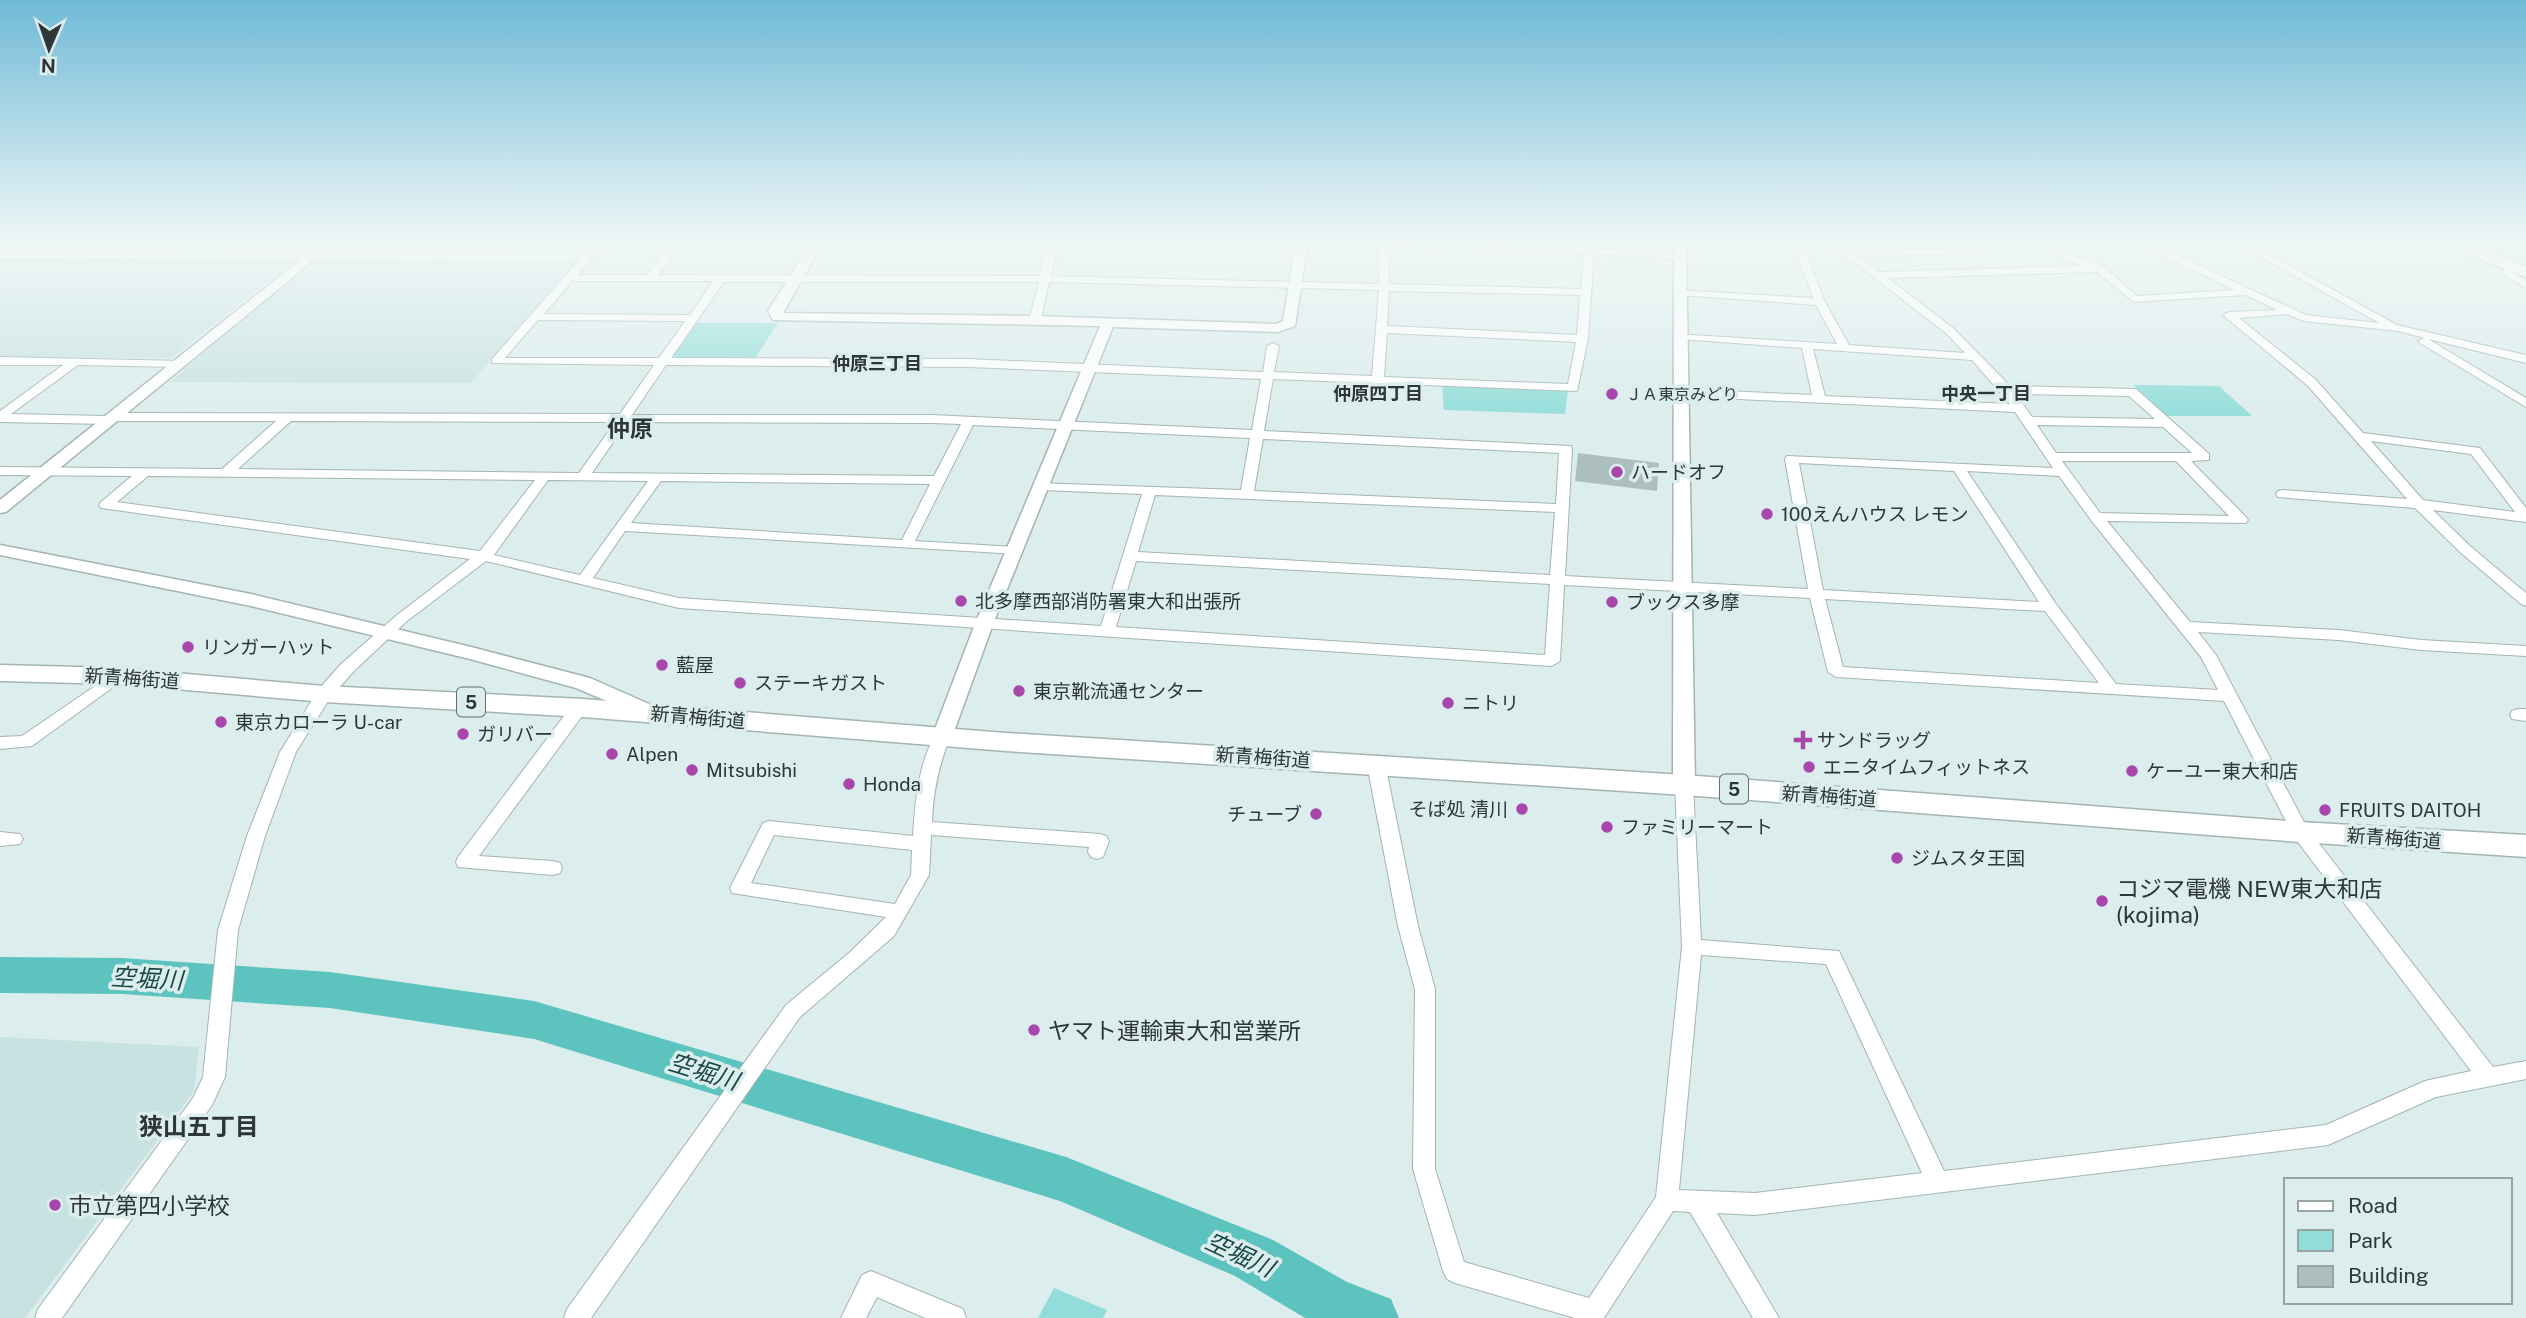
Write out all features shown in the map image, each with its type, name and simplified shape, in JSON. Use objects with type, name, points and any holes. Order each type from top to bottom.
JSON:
[{"type":"main road","name":"新青梅街道","points":[[0,673],[117,676],[324,694],[579,708],[942,737],[1684,785],[2300,832],[2526,846]]},
{"type":"street","points":[[0,508],[253,303]]},
{"type":"street","points":[[548,303],[496,362],[663,361],[1089,367],[1573,388],[1585,303]]},
{"type":"street","points":[[584,475],[704,303]]},
{"type":"street","points":[[780,303],[775,311],[778,317],[1284,327],[1290,323],[1293,303]]},
{"type":"street","points":[[1035,320],[1039,303]]},
{"type":"street","points":[[1378,380],[1383,303]]},
{"type":"street","points":[[1376,764],[1408,926],[1424,989],[1424,1169],[1455,1271],[1591,1314],[1667,1200],[1692,947],[1684,785],[1679,303]]},
{"type":"street","points":[[1820,303],[1846,349]]},
{"type":"street","points":[[1913,303],[1950,331],[2007,390],[2096,517],[2208,655],[2300,832],[2487,1076]]},
{"type":"street","points":[[2273,303],[2314,320],[2398,328],[2526,359]]},
{"type":"street","points":[[2351,303],[2398,328]]},
{"type":"street","points":[[2288,310],[2281,313],[2230,315],[2312,383],[2419,504],[2465,549],[2524,599]]},
{"type":"street","points":[[535,317],[693,318]]},
{"type":"street","points":[[576,1318],[793,1011],[887,931],[920,875],[921,836],[932,760],[984,624],[1108,323]]},
{"type":"street","points":[[1381,329],[1582,338]]},
{"type":"street","points":[[2416,333],[2421,339],[2526,403]]},
{"type":"street","points":[[1680,336],[1974,357]]},
{"type":"street","points":[[1247,494],[1273,346]]},
{"type":"street","points":[[1807,346],[1819,398]]},
{"type":"street","points":[[0,361],[179,363]]},
{"type":"street","points":[[0,418],[75,362]]},
{"type":"street","points":[[2007,390],[2132,392],[2204,457],[2052,457]]},
{"type":"street","points":[[1681,393],[1819,398],[2023,415],[2166,422]]},
{"type":"street","points":[[226,473],[288,416]]},
{"type":"street","points":[[0,418],[288,416],[969,421],[1566,449],[1552,661],[679,603],[482,556],[106,505],[144,473]]},
{"type":"street","points":[[906,545],[969,421]]},
{"type":"street","points":[[2360,436],[2475,451],[2526,518]]},
{"type":"street","points":[[2096,517],[2241,520],[2180,457]]},
{"type":"street","points":[[2063,472],[1792,459],[1817,596],[1836,671],[2230,696]]},
{"type":"street","points":[[1958,467],[2050,607],[2112,688]]},
{"type":"street","points":[[0,471],[940,480]]},
{"type":"street","points":[[47,1318],[201,1105],[214,1077],[228,930],[256,836],[288,752],[324,694],[347,668],[402,618],[491,550],[545,475]]},
{"type":"street","points":[[583,581],[658,476]]},
{"type":"street","points":[[1041,486],[1560,508]]},
{"type":"street","points":[[1107,632],[1150,490]]},
{"type":"street","points":[[2283,494],[2419,504],[2526,518]]},
{"type":"street","points":[[622,527],[1015,551]]},
{"type":"street","points":[[0,550],[251,600],[387,633],[583,683],[650,713]]},
{"type":"street","points":[[1129,556],[2050,607]]},
{"type":"street","points":[[2186,627],[2339,635],[2421,645],[2526,651]]},
{"type":"street","points":[[0,743],[26,742],[117,676]]},
{"type":"street","points":[[554,868],[465,862],[579,708]]},
{"type":"street","points":[[900,912],[739,888],[769,828],[1027,843],[1100,841],[1097,852]]},
{"type":"street","points":[[1692,947],[1832,957],[1937,1181]]},
{"type":"street","points":[[1667,1200],[1755,1204],[2328,1135],[2434,1088],[2526,1070]]},
{"type":"street","points":[[1697,1202],[1767,1318]]},
{"type":"street","points":[[853,1318],[871,1283],[954,1318]]},
{"type":"shaded area","points":[[0,303],[242,303],[171,358],[0,357]]},
{"type":"shaded area","points":[[263,303],[540,303],[471,383],[170,382]]},
{"type":"shaded area","name":"市立第四小学校","points":[[0,1037],[199,1047],[194,1091],[25,1318],[0,1318]]},
{"type":"green space","points":[[696,323],[778,323],[755,358],[679,359],[672,355]]},
{"type":"green space","points":[[1442,385],[1568,391],[1565,414],[1444,410]]},
{"type":"green space","points":[[2133,385],[2219,386],[2252,416],[2167,416]]},
{"type":"green space","points":[[1054,1288],[1107,1310],[1103,1318],[1038,1318]]},
{"type":"building","name":"ハードオフ","points":[[1578,453],[1659,463],[1657,491],[1575,481]]},
{"type":"waterway","name":"空堀川","points":[[0,975],[122,976],[330,990],[534,1020],[1066,1180],[1254,1258],[1333,1304],[1372,1318]]},
{"type":"waterway","points":[[1332,1318],[1333,1304]]},
{"type":"place","name":"ＪＡ東京みどり","points":[[1612,394]]},
{"type":"place","name":"ハードオフ","points":[[1617,472]]},
{"type":"place","name":"100えんハウス レモン","points":[[1767,514]]},
{"type":"place","name":"北多摩西部消防署東大和出張所","points":[[961,601]]},
{"type":"place","name":"ブックス多摩","points":[[1612,602]]},
{"type":"place","name":"リンガーハット","points":[[188,647]]},
{"type":"place","name":"藍屋","points":[[662,665]]},
{"type":"place","name":"ステーキガスト","points":[[740,683]]},
{"type":"place","name":"東京靴流通センター","points":[[1019,691]]},
{"type":"place","name":"ニトリ","points":[[1448,703]]},
{"type":"place","name":"東京カローラ U-car","points":[[221,722]]},
{"type":"place","name":"ガリバー","points":[[463,734]]},
{"type":"place","name":"サンドラッグ","points":[[1803,740]]},
{"type":"place","name":"Alpen","points":[[612,754]]},
{"type":"place","name":"エニタイムフィットネス","points":[[1809,767]]},
{"type":"place","name":"Mitsubishi","points":[[692,770]]},
{"type":"place","name":"ケーユー東大和店","points":[[2132,771]]},
{"type":"place","name":"Honda","points":[[849,784]]},
{"type":"place","name":"そば処 清川","points":[[1522,809]]},
{"type":"place","name":"FRUITS DAITOH","points":[[2325,810]]},
{"type":"place","name":"チューブ","points":[[1316,814]]},
{"type":"place","name":"ファミリーマート","points":[[1607,827]]},
{"type":"place","name":"ジムスタ王国","points":[[1897,858]]},
{"type":"place","name":"コジマ電機 NEW東大和店 (kojima)","points":[[2102,901]]},
{"type":"place","name":"ヤマト運輸東大和営業所","points":[[1034,1030]]},
{"type":"place","name":"市立第四小学校","points":[[55,1205]]},
{"type":"district","name":"仲原三丁目","points":[[877,363]]},
{"type":"district","name":"仲原四丁目","points":[[1378,393]]},
{"type":"district","name":"中央一丁目","points":[[1986,393]]},
{"type":"district","name":"仲原","points":[[630,428]]},
{"type":"district","name":"狭山五丁目","points":[[199,1126]]}]
